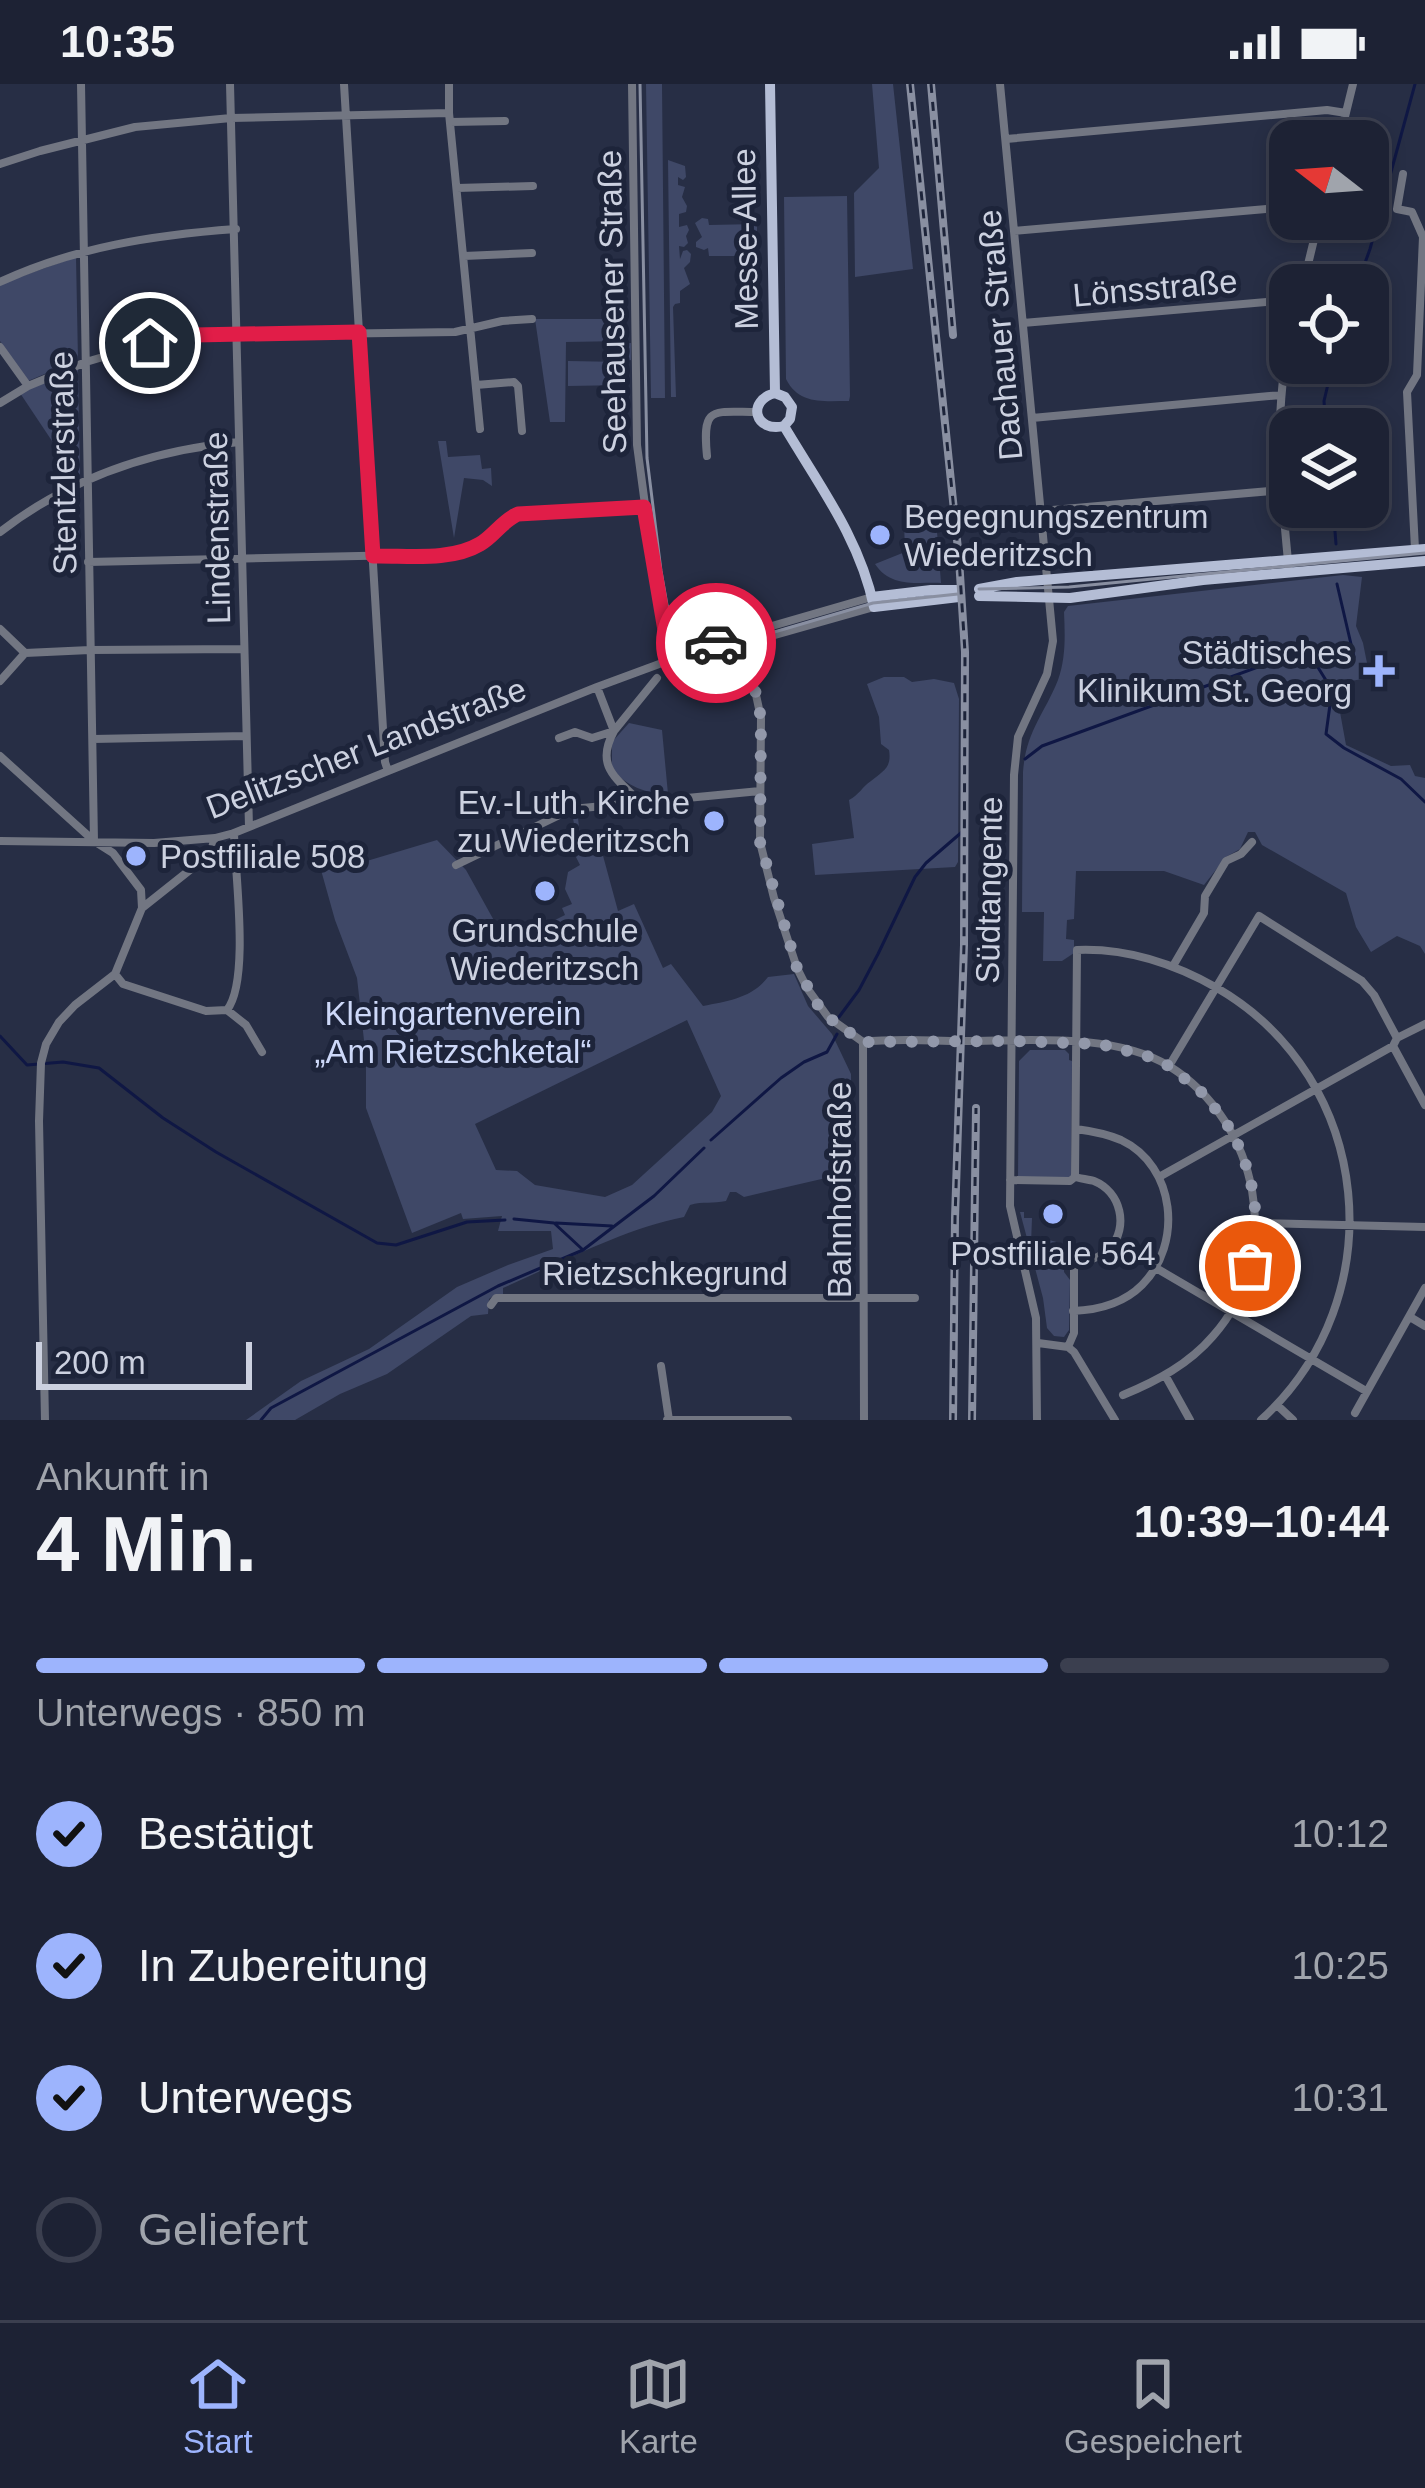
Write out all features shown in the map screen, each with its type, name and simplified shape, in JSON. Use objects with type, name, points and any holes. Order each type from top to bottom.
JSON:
[{"type":"main road","name":"Messe-Allee","points":[[770,84],[775,393]]},
{"type":"main road","points":[[775,393],[791,407],[790,419],[775,428],[766,426],[758,412],[762,399],[775,393]]},
{"type":"main road","points":[[784,426],[851,539],[873,602]]},
{"type":"main road","points":[[1420,549],[1288,567],[1135,591],[1051,598],[979,592],[1017,582],[1288,567],[1425,561]]},
{"type":"main road","points":[[867,575],[901,592]]},
{"type":"main road","name":"Delitzscher Landstraße","points":[[901,592],[958,594],[873,602],[901,592]]},
{"type":"street","name":"Stentzlerstraße","points":[[80,84],[94,841]]},
{"type":"street","name":"Lindenstraße","points":[[230,84],[248,827]]},
{"type":"street","points":[[344,84],[388,771]]},
{"type":"street","points":[[448,84],[480,429]]},
{"type":"street","name":"Seehausener Straße","points":[[632,84],[637,446],[670,660]]},
{"type":"street","name":"Dachauer Straße","points":[[1000,84],[1049,581]]},
{"type":"street","points":[[1344,120],[1354,84]]},
{"type":"street","points":[[1006,139],[1328,110],[1346,113]]},
{"type":"street","points":[[0,164],[135,127],[231,118],[505,121]]},
{"type":"street","points":[[1403,174],[1396,208],[1412,212],[1423,237],[1417,375],[1407,392],[1420,549]]},
{"type":"street","points":[[457,188],[533,186]]},
{"type":"street","points":[[1014,231],[1269,209]]},
{"type":"street","points":[[0,282],[84,251],[157,235],[236,229]]},
{"type":"street","points":[[464,256],[532,253]]},
{"type":"street","name":"Lönsstraße","points":[[1023,323],[1269,302]]},
{"type":"street","points":[[0,403],[86,362],[194,335],[470,329],[532,319]]},
{"type":"street","points":[[0,347],[28,386]]},
{"type":"street","points":[[476,385],[514,382],[522,431]]},
{"type":"street","points":[[1280,408],[1282,384]]},
{"type":"street","points":[[1032,418],[1280,395]]},
{"type":"street","points":[[707,456],[704,428],[710,416],[758,412]]},
{"type":"street","points":[[0,532],[87,480],[152,455],[239,442]]},
{"type":"street","points":[[1041,511],[1269,491]]},
{"type":"street","points":[[88,562],[452,554],[479,544],[518,514],[644,507]]},
{"type":"street","points":[[1285,528],[1288,567]]},
{"type":"street","name":"Südtangente","points":[[1036,1420],[1038,1342],[1031,1290],[1011,1219],[1014,775],[1021,729],[1051,664],[1049,581]]},
{"type":"street","name":"Delitzscher Landstraße","points":[[0,841],[154,842],[234,833],[670,660],[682,662],[873,602]]},
{"type":"street","points":[[0,629],[25,653]]},
{"type":"street","name":"Bahnhofstraße","points":[[745,640],[761,718],[760,842],[797,968],[828,1017],[863,1042],[864,1420]]},
{"type":"street","points":[[0,681],[25,653],[244,649]]},
{"type":"street","points":[[638,804],[610,773],[607,752],[614,730],[657,677]]},
{"type":"street","points":[[597,687],[614,730]]},
{"type":"street","points":[[559,738],[574,732],[592,738],[614,730]]},
{"type":"street","points":[[93,739],[246,736]]},
{"type":"street","points":[[0,756],[113,853],[141,890],[142,908],[116,974],[58,1022],[40,1067],[45,1420]]},
{"type":"street","points":[[456,866],[564,811],[760,791]]},
{"type":"street","points":[[227,1010],[238,986],[234,833]]},
{"type":"street","points":[[142,908],[210,854],[215,838]]},
{"type":"street","points":[[1173,966],[1204,913],[1205,896],[1226,861],[1252,842]]},
{"type":"street","points":[[1169,1066],[1259,916],[1356,976],[1374,995],[1425,1105]]},
{"type":"street","points":[[1075,1177],[1077,950],[1117,952],[1173,966],[1250,1009],[1273,1030],[1317,1089],[1342,1153],[1350,1225],[1339,1299],[1323,1340],[1262,1420]]},
{"type":"street","points":[[116,974],[123,984],[206,1011],[227,1010],[246,1025],[262,1052]]},
{"type":"street","points":[[1159,1178],[1425,1024]]},
{"type":"street","points":[[863,1042],[1076,1042],[1124,1049],[1169,1066],[1205,1095],[1234,1134],[1250,1179],[1255,1223],[1249,1270],[1230,1312],[1200,1350],[1165,1375],[1123,1395]]},
{"type":"street","points":[[1073,1311],[1121,1300],[1144,1283],[1156,1268],[1169,1221],[1159,1178],[1140,1154],[1123,1141],[1075,1129]]},
{"type":"street","points":[[1010,1180],[1075,1177],[1095,1181],[1114,1196],[1121,1221],[1112,1246],[1075,1266],[1074,1333],[1068,1347]]},
{"type":"street","points":[[1255,1223],[1425,1227]]},
{"type":"street","points":[[1156,1268],[1366,1391]]},
{"type":"street","points":[[1355,1413],[1425,1288]]},
{"type":"street","name":"Rietzschkegrund","points":[[491,1305],[496,1298],[915,1298]]},
{"type":"street","points":[[1410,1317],[1425,1326]]},
{"type":"street","points":[[1038,1342],[1068,1347],[1079,1358],[1115,1420]]},
{"type":"street","points":[[661,1366],[668,1420],[788,1420]]},
{"type":"street","points":[[1165,1375],[1190,1420]]},
{"type":"street","points":[[1276,1405],[1293,1420]]},
{"type":"green space","points":[[646,84],[662,84],[665,398],[651,398]]},
{"type":"green space","points":[[872,84],[893,84],[913,269],[855,277],[854,193],[879,168]]},
{"type":"green space","points":[[668,160],[685,166],[686,177],[678,177],[678,185],[685,187],[682,197],[687,206],[679,214],[679,227],[687,225],[689,230],[688,243],[679,246],[680,259],[683,251],[691,254],[684,268],[690,284],[680,291],[680,303],[673,307],[676,397],[671,397]]},
{"type":"green space","points":[[847,196],[850,396],[849,401],[813,400],[798,393],[786,379],[784,197]]},
{"type":"green space","points":[[702,218],[709,225],[757,224],[757,256],[709,256],[708,248],[696,247],[702,237],[695,223]]},
{"type":"green space","points":[[76,257],[78,360],[28,381],[0,341],[0,284]]},
{"type":"green space","points":[[535,319],[618,319],[619,336],[624,337],[624,341],[566,342],[565,422],[550,422]]},
{"type":"green space","points":[[631,343],[631,360],[618,364],[618,381],[625,385],[568,386],[568,361],[622,362],[615,357],[621,357],[621,347],[615,344]]},
{"type":"green space","points":[[78,369],[80,474],[76,477],[20,393]]},
{"type":"green space","points":[[438,441],[446,441],[448,457],[480,455],[482,469],[491,468],[492,486],[464,478],[454,538]]},
{"type":"green space","points":[[936,519],[941,583],[905,582],[881,572],[875,564],[905,552],[904,522]]},
{"type":"green space","points":[[1343,575],[1362,577],[1356,626],[1370,678],[1350,681],[1336,690],[1346,745],[1391,766],[1410,765],[1415,776],[1425,778],[1425,954],[1420,946],[1397,936],[1371,952],[1356,927],[1346,893],[1262,845],[1255,832],[1248,832],[1240,849],[1226,857],[1204,885],[1164,871],[1076,871],[1074,919],[1067,920],[1066,939],[1074,940],[1074,953],[1062,961],[1043,961],[1044,912],[1022,912],[1023,772],[1032,734],[1061,672],[1068,606]]},
{"type":"green space","points":[[884,677],[954,683],[959,699],[958,862],[955,867],[815,875],[812,844],[854,838],[849,800],[888,765],[889,750],[881,744],[879,717],[867,684]]},
{"type":"green space","points":[[629,723],[662,730],[668,794],[637,788],[612,769],[612,742]]},
{"type":"green space","name":"Kleingartenverein „Am Rietzschketal“","points":[[573,818],[578,818],[582,853],[602,852],[618,911],[634,904],[663,968],[671,964],[703,1006],[747,994],[768,977],[794,974],[808,1006],[832,1034],[851,1074],[852,1159],[839,1175],[744,1197],[730,1192],[726,1201],[690,1205],[684,1217],[615,1238],[503,1288],[503,1294],[489,1299],[488,1314],[471,1316],[387,1374],[295,1420],[246,1420],[301,1381],[369,1349],[457,1287],[553,1249],[551,1231],[498,1231],[502,1216],[463,1219],[461,1213],[412,1233],[366,1108],[357,978],[321,870],[340,869],[437,840],[466,870],[507,944],[565,915],[562,908],[572,904],[565,889],[568,872],[580,865],[575,855]],"holes":[[[687,1020],[721,1096],[712,1112],[632,1185],[605,1197],[535,1185],[517,1171],[496,1170],[475,1124]]]},
{"type":"green space","points":[[1030,1050],[1065,1050],[1072,1061],[1068,1178],[1018,1177],[1019,1061]]},
{"type":"green space","points":[[1020,1212],[1032,1218],[1031,1244],[1048,1245],[1049,1240],[1064,1244],[1064,1272],[1070,1280],[1069,1330],[1064,1337],[1054,1336],[1047,1328]]},
{"type":"waterway","points":[[1365,264],[1415,84]]},
{"type":"waterway","points":[[1324,408],[1328,384]]},
{"type":"waterway","points":[[1335,528],[1336,544]]},
{"type":"waterway","points":[[1025,759],[1042,746],[1277,660],[1354,657],[1337,584]]},
{"type":"waterway","points":[[1314,661],[1332,690],[1326,734],[1401,779],[1425,802]]},
{"type":"waterway","points":[[839,1017],[859,990],[915,877],[962,832]]},
{"type":"waterway","points":[[711,1140],[781,1078],[827,1052],[837,1034]]},
{"type":"waterway","points":[[0,1036],[27,1065],[63,1062],[99,1068],[216,1152],[377,1243],[396,1245],[467,1222],[505,1220]]},
{"type":"waterway","points":[[261,1420],[271,1408],[498,1286],[583,1250],[654,1196],[704,1148]]},
{"type":"waterway","points":[[514,1219],[554,1223],[582,1249]]},
{"type":"waterway","points":[[556,1223],[612,1226]]},
{"type":"tram line","points":[[640,84],[647,458],[661,571],[673,617],[700,641],[730,645],[873,603],[958,594]]},
{"type":"tram line","points":[[979,589],[1069,587],[1425,553]]},
{"type":"railway","points":[[910,84],[965,652],[953,1420]]},
{"type":"railway","points":[[931,84],[953,335]]},
{"type":"railway","points":[[972,1420],[976,1108]]},
{"type":"way so far","points":[[716,643],[744,638],[761,718],[759,824],[764,863],[797,968],[828,1017],[863,1042],[1100,1044],[1169,1066],[1205,1095],[1234,1134],[1250,1176],[1255,1208],[1250,1266]]},
{"type":"place","name":"Begegnungszentrum Wiederitzsch","points":[[880,535]]},
{"type":"place","name":"Städtisches Klinikum St. Georg","points":[[1379,671]]},
{"type":"place","name":"Ev.-Luth. Kirche zu Wiederitzsch","points":[[714,821]]},
{"type":"place","name":"Postfiliale 508","points":[[136,856]]},
{"type":"place","name":"Grundschule Wiederitzsch","points":[[545,891]]},
{"type":"place","name":"Postfiliale 564","points":[[1053,1214]]},
{"type":"route","points":[[150,343],[194,335],[359,332],[373,556],[459,552],[479,544],[518,514],[644,507],[670,660],[716,643]]}]
